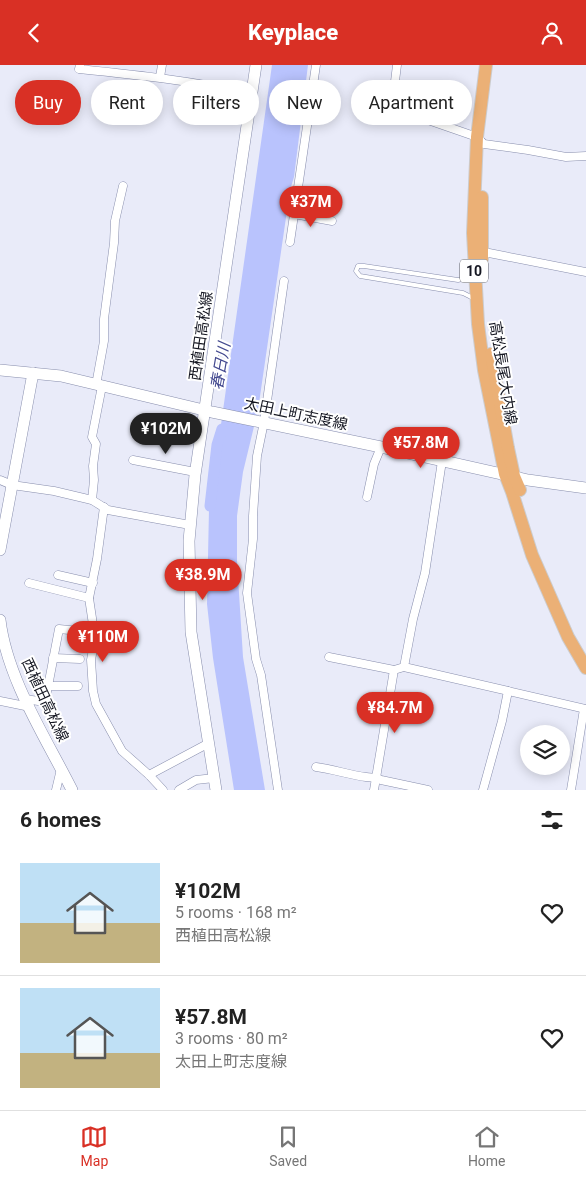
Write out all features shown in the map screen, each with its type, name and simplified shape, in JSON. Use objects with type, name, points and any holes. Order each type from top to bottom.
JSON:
[{"type":"main road","name":"西植田高松線","points":[[254,80],[256,65]]},
{"type":"main road","name":"高松長尾大内線","points":[[486,65],[481,140],[482,189],[477,253],[474,267],[484,370],[509,475],[540,553],[586,653]]},
{"type":"main road","name":"高松長尾大内線","points":[[481,140],[494,65]]},
{"type":"main road","name":"西植田高松線","points":[[216,790],[191,633],[190,525],[195,472],[209,411],[248,125]]},
{"type":"main road","name":"高松長尾大内線","points":[[477,253],[512,492],[532,555],[568,637],[586,668]]},
{"type":"main road","name":"太田上町志度線","points":[[0,371],[61,376],[209,411],[534,481],[586,488]]},
{"type":"main road","points":[[0,550],[33,373]]},
{"type":"main road","name":"西植田高松線","points":[[0,620],[5,646],[18,682],[72,790]]},
{"type":"street","points":[[80,65],[79,69],[181,80]]},
{"type":"street","points":[[160,77],[162,65]]},
{"type":"street","points":[[290,242],[316,65]]},
{"type":"street","points":[[397,65],[391,114],[425,119],[481,140],[566,157],[586,156]]},
{"type":"street","points":[[92,500],[96,444],[92,437],[104,341],[104,319],[115,221],[123,186]]},
{"type":"street","points":[[294,214],[332,221]]},
{"type":"street","points":[[477,253],[586,272]]},
{"type":"street","points":[[278,790],[261,675],[256,659],[249,616],[247,593],[253,539],[254,481],[284,281]]},
{"type":"street","points":[[368,497],[374,464],[381,447]]},
{"type":"street","points":[[133,460],[195,472]]},
{"type":"street","points":[[404,667],[413,619],[425,573],[442,461]]},
{"type":"street","points":[[0,480],[12,485],[92,500],[108,510],[190,525]]},
{"type":"street","points":[[104,507],[93,583],[89,598],[95,638],[92,660],[92,691],[96,704],[122,751],[163,790]]},
{"type":"street","points":[[58,575],[93,583]]},
{"type":"street","points":[[28,583],[89,598]]},
{"type":"street","points":[[0,701],[45,703],[53,658],[55,629],[79,631]]},
{"type":"street","points":[[329,657],[394,670],[404,667],[585,709],[571,790]]},
{"type":"street","points":[[53,658],[80,659]]},
{"type":"street","points":[[374,790],[394,670]]},
{"type":"street","points":[[47,685],[78,686]]},
{"type":"street","points":[[482,790],[502,721],[508,691]]},
{"type":"street","points":[[149,775],[209,743]]},
{"type":"street","points":[[316,767],[338,770],[368,778],[377,777],[381,781],[428,790]]},
{"type":"street","points":[[56,790],[62,769]]},
{"type":"street","points":[[179,790],[196,780],[214,778]]},
{"type":"lane","points":[[474,267],[462,279],[458,280],[364,266],[358,266],[356,271],[360,276],[463,293],[472,297],[476,302]]},
{"type":"water","points":[[272,65],[308,65],[306,80],[270,80]]},
{"type":"water","points":[[269,86],[269,125],[300,125],[258,410],[243,472],[237,516],[237,561],[243,657],[265,790],[234,790],[213,658],[207,604],[209,509]]},
{"type":"waterway","name":"春日川","points":[[210,506],[217,445],[222,429]]}]
